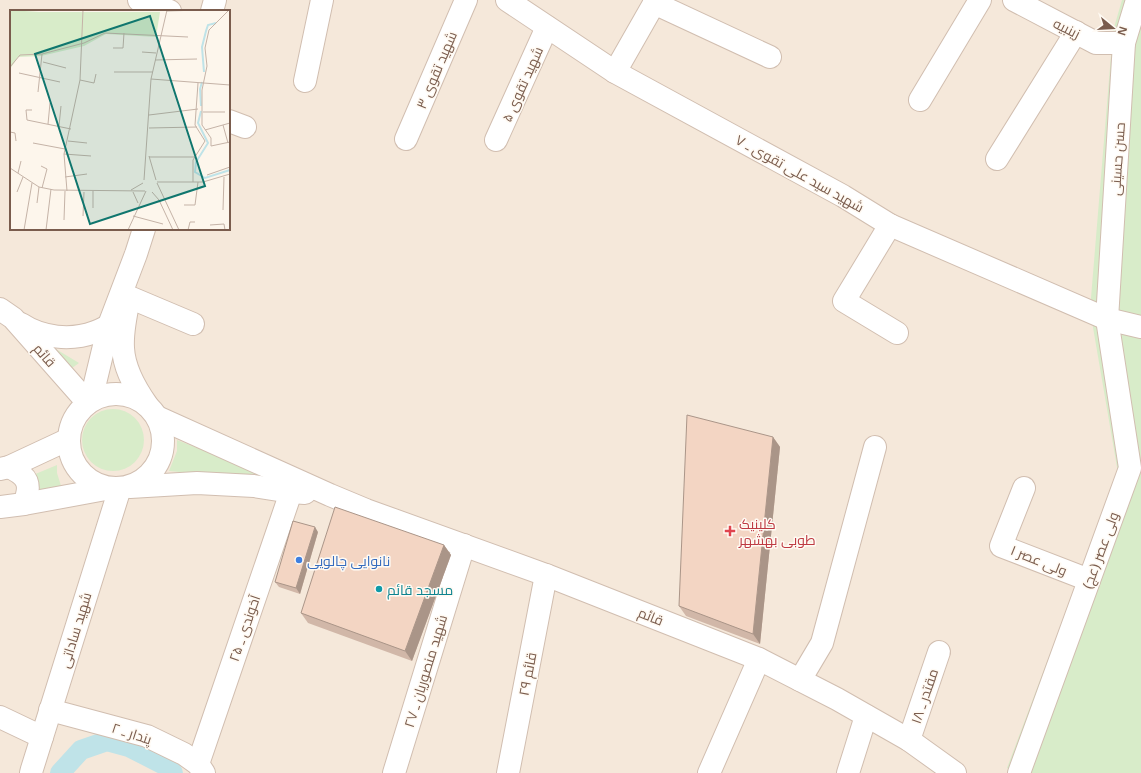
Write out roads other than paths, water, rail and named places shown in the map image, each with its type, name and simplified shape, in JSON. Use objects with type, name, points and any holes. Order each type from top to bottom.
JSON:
[{"type":"street","points":[[139,0],[167,10]]},
{"type":"street","points":[[212,10],[215,0]]},
{"type":"street","points":[[305,80],[322,0]]},
{"type":"street","name":"شهید تقوی ۳","points":[[406,139],[466,0]]},
{"type":"street","name":"شهید سید علی تقوی ـ ۷","points":[[507,0],[615,72],[843,196],[890,225],[1107,319],[1141,327]]},
{"type":"street","points":[[920,100],[980,0]]},
{"type":"street","name":"زینبیه","points":[[1014,0],[1096,43],[1124,43]]},
{"type":"street","name":"حسن حسینی","points":[[1107,319],[1124,43],[1137,0]]},
{"type":"street","points":[[615,72],[655,2],[770,57]]},
{"type":"street","name":"شهید تقوی ۵","points":[[496,140],[547,27]]},
{"type":"street","points":[[997,159],[1076,32]]},
{"type":"street","points":[[890,225],[844,301],[897,333]]},
{"type":"street","points":[[89,402],[109,326],[144,230]]},
{"type":"street","points":[[136,254],[123,327],[123,349],[128,371],[141,396],[152,411],[162,430],[163,445],[159,460],[146,477],[140,481],[119,488],[98,485],[86,477],[76,466],[70,453],[69,439],[72,424],[80,410],[89,402],[105,394],[120,393],[134,397],[152,411]]},
{"type":"street","points":[[129,297],[193,324]]},
{"type":"street","points":[[6,314],[27,328],[43,334],[60,337],[77,337],[94,333],[109,326]]},
{"type":"street","name":"قائم","points":[[6,314],[89,402]]},
{"type":"street","name":"ولی عصر (عج)","points":[[1018,773],[1130,468],[1107,319]]},
{"type":"street","name":"قائم","points":[[152,411],[330,495],[366,510],[546,574],[759,659],[909,740],[955,773]]},
{"type":"street","points":[[4,468],[69,439]]},
{"type":"street","points":[[800,680],[822,643],[875,447]]},
{"type":"street","points":[[4,468],[19,472],[27,481],[29,493],[24,504]]},
{"type":"street","points":[[0,507],[119,488],[197,483],[254,486],[291,492],[330,495]]},
{"type":"street","name":"شهید ساداتی","points":[[31,773],[119,488]]},
{"type":"street","name":"ولی عصر ۱","points":[[1024,488],[1001,546],[1089,580]]},
{"type":"street","name":"آخوندی ـ ۲۵","points":[[201,769],[291,492]]},
{"type":"street","name":"شهید منصوریان ـ ۲۷","points":[[394,773],[464,545]]},
{"type":"street","name":"قائم ۲۹","points":[[508,773],[546,574]]},
{"type":"street","name":"مقتدر ـ ۱۸","points":[[909,740],[939,652]]},
{"type":"street","points":[[709,773],[759,659]]},
{"type":"street","name":"پندار ـ ۲","points":[[50,710],[147,736],[184,754],[201,769]]},
{"type":"street","points":[[848,773],[866,716]]},
{"type":"street","points":[[0,717],[42,737]]},
{"type":"waterway","points":[[60,773],[81,750],[107,741],[129,747],[168,767],[173,773]]},
{"type":"place","name":"کلینیک طوبی بهشهر","points":[[730,531]]},
{"type":"place","name":"نانوایی چالویی","points":[[299,560]]},
{"type":"place","name":"مسجد قائم","points":[[379,589]]}]
